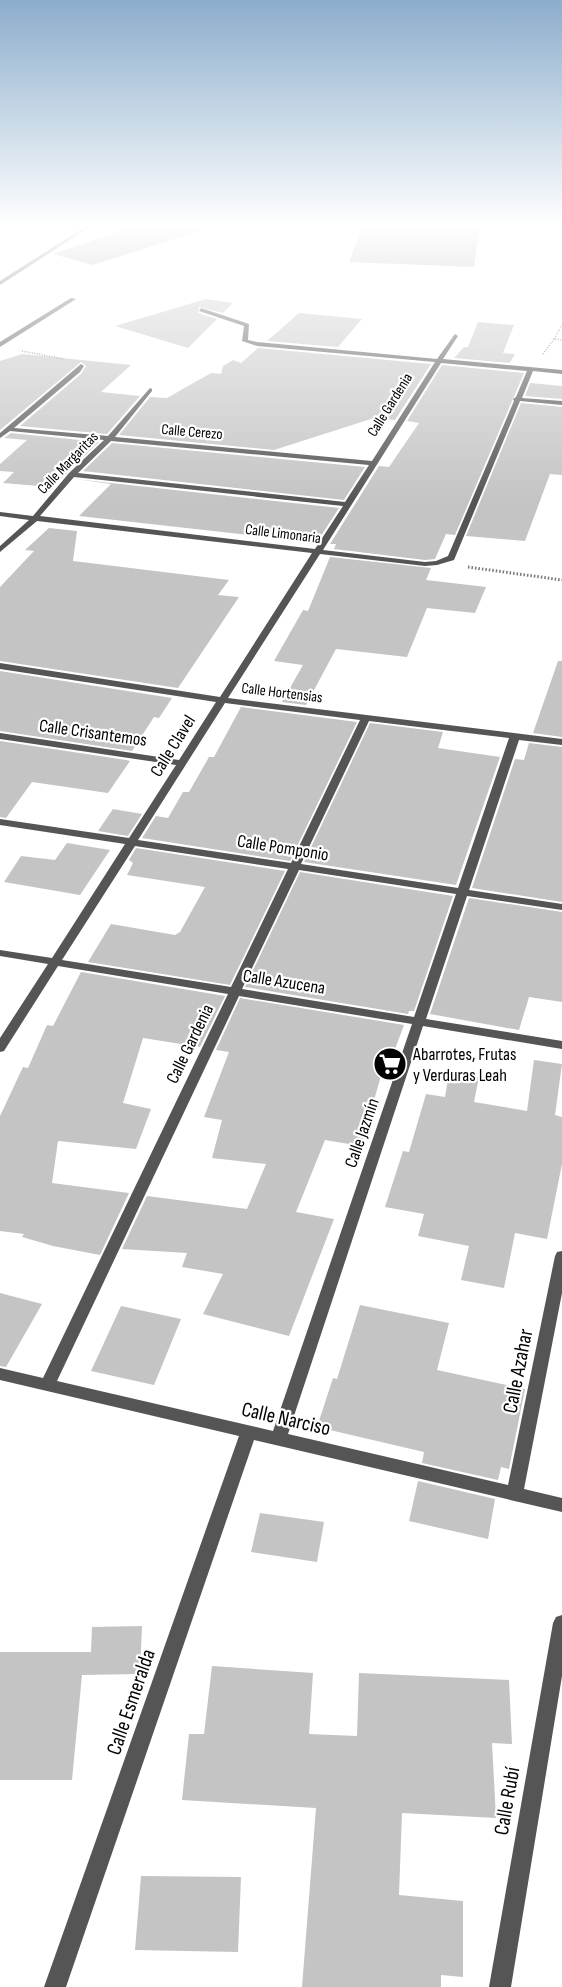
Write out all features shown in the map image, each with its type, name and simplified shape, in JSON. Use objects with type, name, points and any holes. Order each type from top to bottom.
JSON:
[{"type":"street","points":[[0,345],[46,316]]},
{"type":"street","points":[[219,316],[247,325],[245,341],[281,347],[530,371],[562,372]]},
{"type":"street","name":"Calle Gardenia","points":[[373,463],[455,336]]},
{"type":"street","points":[[0,435],[78,371],[81,366]]},
{"type":"street","points":[[437,563],[451,558],[516,399],[530,371]]},
{"type":"street","name":"Calle Margaritas","points":[[0,550],[35,518],[72,475],[110,438],[150,390]]},
{"type":"street","points":[[516,399],[562,403]]},
{"type":"street","name":"Calle Cerezo","points":[[8,429],[373,463]]},
{"type":"street","name":"Calle Clavel","points":[[0,1047],[373,463]]},
{"type":"street","points":[[72,475],[347,504]]},
{"type":"street","name":"Calle Limonaria","points":[[0,514],[425,564],[437,563]]},
{"type":"street","name":"Calle Hortensias","points":[[0,666],[222,700],[562,742]]},
{"type":"street","name":"Calle Gardenia","points":[[47,1385],[366,718]]},
{"type":"street","name":"Calle Crisantemos","points":[[0,736],[182,762]]},
{"type":"street","name":"Calle Jazmín","points":[[278,1439],[514,736]]},
{"type":"street","name":"Calle Pomponio","points":[[0,822],[562,906]]},
{"type":"street","name":"Calle Azucena","points":[[0,953],[562,1046]]},
{"type":"street","name":"Calle Azahar","points":[[514,1494],[562,1256]]},
{"type":"street","name":"Calle Narciso","points":[[0,1374],[562,1505]]},
{"type":"street","name":"Calle Esmeralda","points":[[56,1987],[249,1432]]},
{"type":"street","name":"Calle Rubí","points":[[500,1987],[562,1623]]},
{"type":"path","points":[[554,339],[562,325]]},
{"type":"path","points":[[21,351],[71,360],[81,366]]},
{"type":"path","points":[[437,563],[562,580]]},
{"type":"building","points":[[150,316],[207,316],[217,319],[188,348],[115,326]]},
{"type":"building","points":[[296,316],[362,319],[338,347],[267,341]]},
{"type":"building","points":[[478,322],[514,325],[503,353],[515,354],[510,363],[454,358],[464,347],[468,347]]},
{"type":"building","points":[[258,348],[431,364],[395,420],[374,418],[274,450],[119,435],[150,397],[167,398],[211,373],[221,374],[223,366],[233,360],[241,363]]},
{"type":"building","points":[[22,354],[131,365],[101,392],[140,396],[107,434],[20,426],[81,374],[86,366],[81,362],[0,430],[0,361]]},
{"type":"building","points":[[442,365],[524,373],[455,535],[446,534],[435,559],[425,560],[334,549],[336,544],[330,544],[379,466],[389,467],[419,423],[407,421]]},
{"type":"building","points":[[530,383],[562,386],[562,399],[525,396]]},
{"type":"building","points":[[521,403],[562,407],[562,475],[550,474],[525,541],[466,536]]},
{"type":"building","points":[[11,433],[99,442],[62,478],[49,476],[39,486],[3,483],[14,472],[0,471],[0,464],[27,440],[4,438]]},
{"type":"building","points":[[112,443],[365,467],[344,500],[83,471]]},
{"type":"building","points":[[75,479],[339,508],[317,542],[249,535],[79,516],[111,484]]},
{"type":"building","points":[[49,528],[77,531],[73,561],[229,580],[218,595],[239,597],[178,688],[0,661],[0,587],[34,551],[25,550]]},
{"type":"building","points":[[330,557],[431,568],[426,580],[486,587],[475,613],[427,608],[407,657],[336,649],[306,705],[282,702],[303,665],[274,661],[303,610],[308,611]]},
{"type":"building","points":[[558,661],[562,661],[562,737],[533,733]]},
{"type":"building","points":[[0,671],[172,698],[159,718],[154,717],[132,751],[0,731]]},
{"type":"building","points":[[241,707],[357,722],[290,861],[142,838],[156,816],[168,818],[183,792],[189,792],[209,757],[214,757]]},
{"type":"building","points":[[370,723],[443,732],[438,748],[500,757],[456,885],[304,862]]},
{"type":"building","points":[[0,741],[130,761],[108,793],[32,782],[6,818],[0,817]]},
{"type":"building","points":[[529,743],[562,747],[562,902],[472,888],[515,759],[524,760]]},
{"type":"building","points":[[113,809],[142,814],[128,836],[98,831]]},
{"type":"building","points":[[67,843],[110,850],[80,895],[4,882],[21,856],[55,860]]},
{"type":"building","points":[[136,848],[285,871],[230,985],[88,962],[111,924],[175,935],[180,932],[205,887],[127,875],[133,863],[129,860]]},
{"type":"building","points":[[300,872],[453,896],[414,1011],[409,1011],[408,1014],[245,987]]},
{"type":"building","points":[[469,898],[562,912],[562,1002],[529,997],[519,1030],[430,1014]]},
{"type":"building","points":[[81,972],[225,996],[200,1047],[143,1038],[123,1103],[151,1109],[136,1149],[58,1141],[52,1183],[129,1193],[100,1255],[53,1246],[22,1237],[24,1234],[0,1231],[0,1116],[23,1067],[28,1068],[47,1025],[53,1026]]},
{"type":"building","points":[[240,998],[404,1025],[394,1052],[388,1051],[361,1146],[325,1140],[296,1212],[334,1219],[289,1336],[203,1314],[223,1274],[182,1267],[187,1253],[122,1249],[147,1196],[247,1209],[266,1164],[212,1158],[222,1120],[204,1117],[229,1052],[216,1050]]},
{"type":"building","points":[[534,1060],[562,1064],[555,1115],[562,1117],[562,1164],[547,1239],[515,1233],[504,1288],[461,1280],[469,1246],[418,1236],[424,1214],[385,1207],[403,1151],[409,1152],[426,1094],[445,1097],[449,1073],[479,1077],[474,1102],[527,1111]]},
{"type":"building","points":[[0,1293],[42,1304],[6,1367],[0,1366]]},
{"type":"building","points":[[360,1305],[449,1323],[437,1370],[525,1389],[509,1469],[501,1467],[498,1480],[422,1463],[424,1452],[317,1427],[333,1378],[337,1379]]},
{"type":"building","points":[[121,1306],[181,1319],[154,1385],[91,1371]]},
{"type":"building","points":[[418,1481],[495,1499],[488,1539],[409,1521]]},
{"type":"building","points":[[260,1513],[324,1522],[317,1562],[251,1552]]},
{"type":"building","points":[[142,1626],[140,1674],[82,1675],[72,1780],[0,1780],[0,1652],[91,1652],[92,1627]]},
{"type":"building","points":[[212,1666],[313,1673],[309,1734],[357,1736],[359,1673],[509,1680],[512,1744],[492,1743],[496,1818],[402,1813],[399,1895],[463,1901],[463,1977],[441,1975],[441,1987],[302,1987],[316,1808],[182,1800],[189,1734],[204,1734]]},
{"type":"building","points":[[141,1876],[241,1877],[238,1952],[135,1950]]},
{"type":"place","name":"Abarrotes, Frutas y Verduras Leah","points":[[390,1064]]}]
